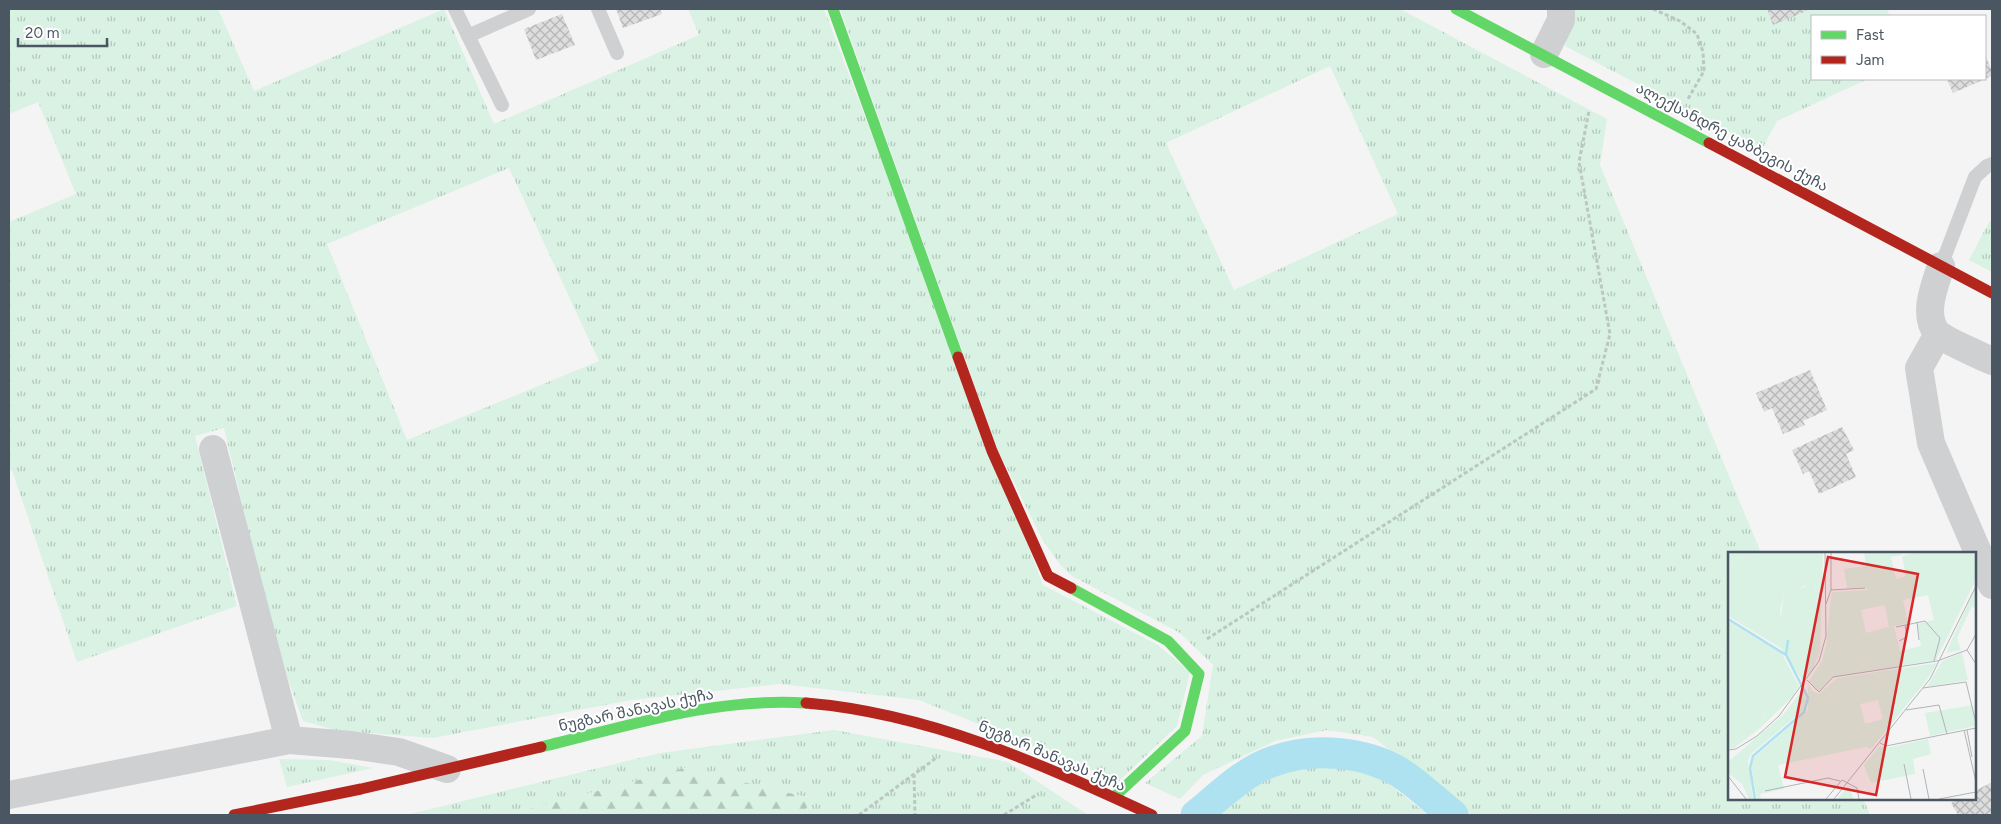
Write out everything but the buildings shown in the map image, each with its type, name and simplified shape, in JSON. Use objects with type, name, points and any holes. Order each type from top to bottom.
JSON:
[{"type":"street","points":[[832,9],[992,451],[1048,576],[1168,641],[1199,674],[1185,732],[1114,797]]},
{"type":"street","name":"ალექსანდრე ყაზბეგის ქუჩა","points":[[1456,9],[1597,82],[1992,293]]},
{"type":"street","points":[[1544,54],[1561,20],[1561,9]]},
{"type":"street","points":[[1940,266],[1931,298],[1932,319],[1938,334],[1992,361]]},
{"type":"street","points":[[1938,334],[1919,368],[1932,443],[1992,585]]},
{"type":"street","points":[[213,449],[289,740]]},
{"type":"street","name":"ნუგზარ შანავას ქუჩა","points":[[234,815],[447,769],[698,709],[792,702],[837,706],[929,724],[967,736],[1114,797],[1152,815]]},
{"type":"street","points":[[9,795],[289,740],[351,745],[399,752],[447,769]]},
{"type":"lane","points":[[455,9],[502,104]]},
{"type":"lane","points":[[468,36],[529,9]]},
{"type":"lane","points":[[598,9],[617,53]]},
{"type":"lane","points":[[1940,266],[1975,177],[1992,164]]},
{"type":"path","points":[[1653,9],[1680,21],[1697,34],[1703,52],[1704,71],[1674,124]]},
{"type":"path","points":[[1181,656],[1596,389],[1610,334],[1579,162],[1585,124],[1597,82]]},
{"type":"path","points":[[859,815],[967,736]]},
{"type":"path","points":[[914,773],[915,815]]},
{"type":"green space","points":[[9,9],[218,9],[254,91],[444,9],[494,124],[699,35],[688,9],[824,9],[1043,585],[1156,644],[1190,672],[1177,726],[1119,781],[919,700],[780,684],[631,700],[433,738],[338,731],[303,721],[277,649],[224,428],[195,436],[237,606],[77,662],[12,470],[9,471],[9,222],[76,194],[38,102],[9,114]],"holes":[[[509,168],[599,361],[407,440],[327,244]]]},
{"type":"green space","points":[[840,9],[1400,9],[1607,119],[1600,165],[1761,552],[1728,552],[1728,799],[1863,799],[1870,815],[1472,815],[1373,737],[1327,730],[1275,741],[1203,775],[1180,799],[1145,783],[1202,736],[1213,665],[1180,633],[1072,576],[1061,566],[1042,539],[997,448]],"holes":[[[1330,66],[1398,214],[1234,290],[1166,143]]]},
{"type":"green space","points":[[1571,9],[1887,9],[1890,15],[1811,15],[1811,80],[1866,80],[1777,121],[1762,149],[1565,46]]},
{"type":"green space","points":[[1992,221],[1992,272],[1969,260],[1989,222]]},
{"type":"green space","points":[[834,730],[1008,762],[1088,815],[801,815],[814,799],[684,768],[507,815],[406,815],[660,753]]},
{"type":"green space","points":[[279,759],[329,760],[373,768],[287,787]]},
{"type":"green space","points":[[1321,762],[1354,766],[1384,780],[1428,815],[1221,815],[1256,782],[1293,767]]},
{"type":"green space","points":[[684,768],[814,799],[801,815],[507,815]]},
{"type":"waterway","points":[[1196,815],[1233,785],[1263,765],[1289,757],[1321,753],[1338,753],[1370,759],[1385,765],[1399,772],[1420,787],[1453,815]]},
{"type":"traffic: fast","points":[[833,9],[958,357]]},
{"type":"traffic: fast","points":[[1456,9],[1709,143]]},
{"type":"traffic: fast","points":[[1071,588],[1168,641],[1199,674],[1185,731],[1114,797]]},
{"type":"traffic: fast","points":[[541,747],[639,722],[706,709],[772,702],[806,703]]},
{"type":"traffic: jam","points":[[1709,143],[1992,293]]},
{"type":"traffic: jam","points":[[958,357],[992,451],[1048,576],[1071,588]]},
{"type":"traffic: jam","points":[[806,703],[852,709],[940,729],[1068,777],[1152,815]]},
{"type":"traffic: jam","points":[[234,815],[361,789],[541,747]]}]
